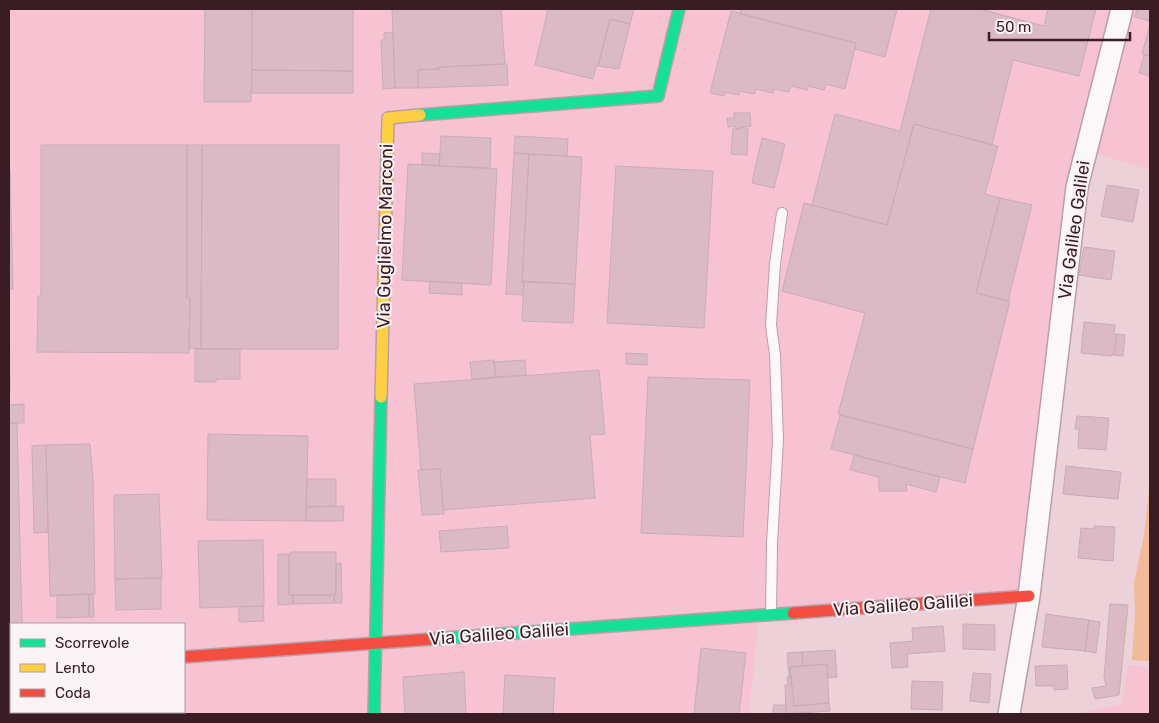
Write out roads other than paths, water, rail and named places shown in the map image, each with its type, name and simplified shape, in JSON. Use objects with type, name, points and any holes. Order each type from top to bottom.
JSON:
[{"type":"street","name":"Via Guglielmo Marconi","points":[[374,714],[388,118],[658,96],[679,9]]},
{"type":"street","name":"Via Galileo Galilei","points":[[185,657],[1029,596],[1077,187],[1122,9]]},
{"type":"street","points":[[1009,714],[1029,596]]},
{"type":"lane","points":[[771,615],[772,543],[778,440],[775,356],[771,325],[775,264],[782,213]]}]
